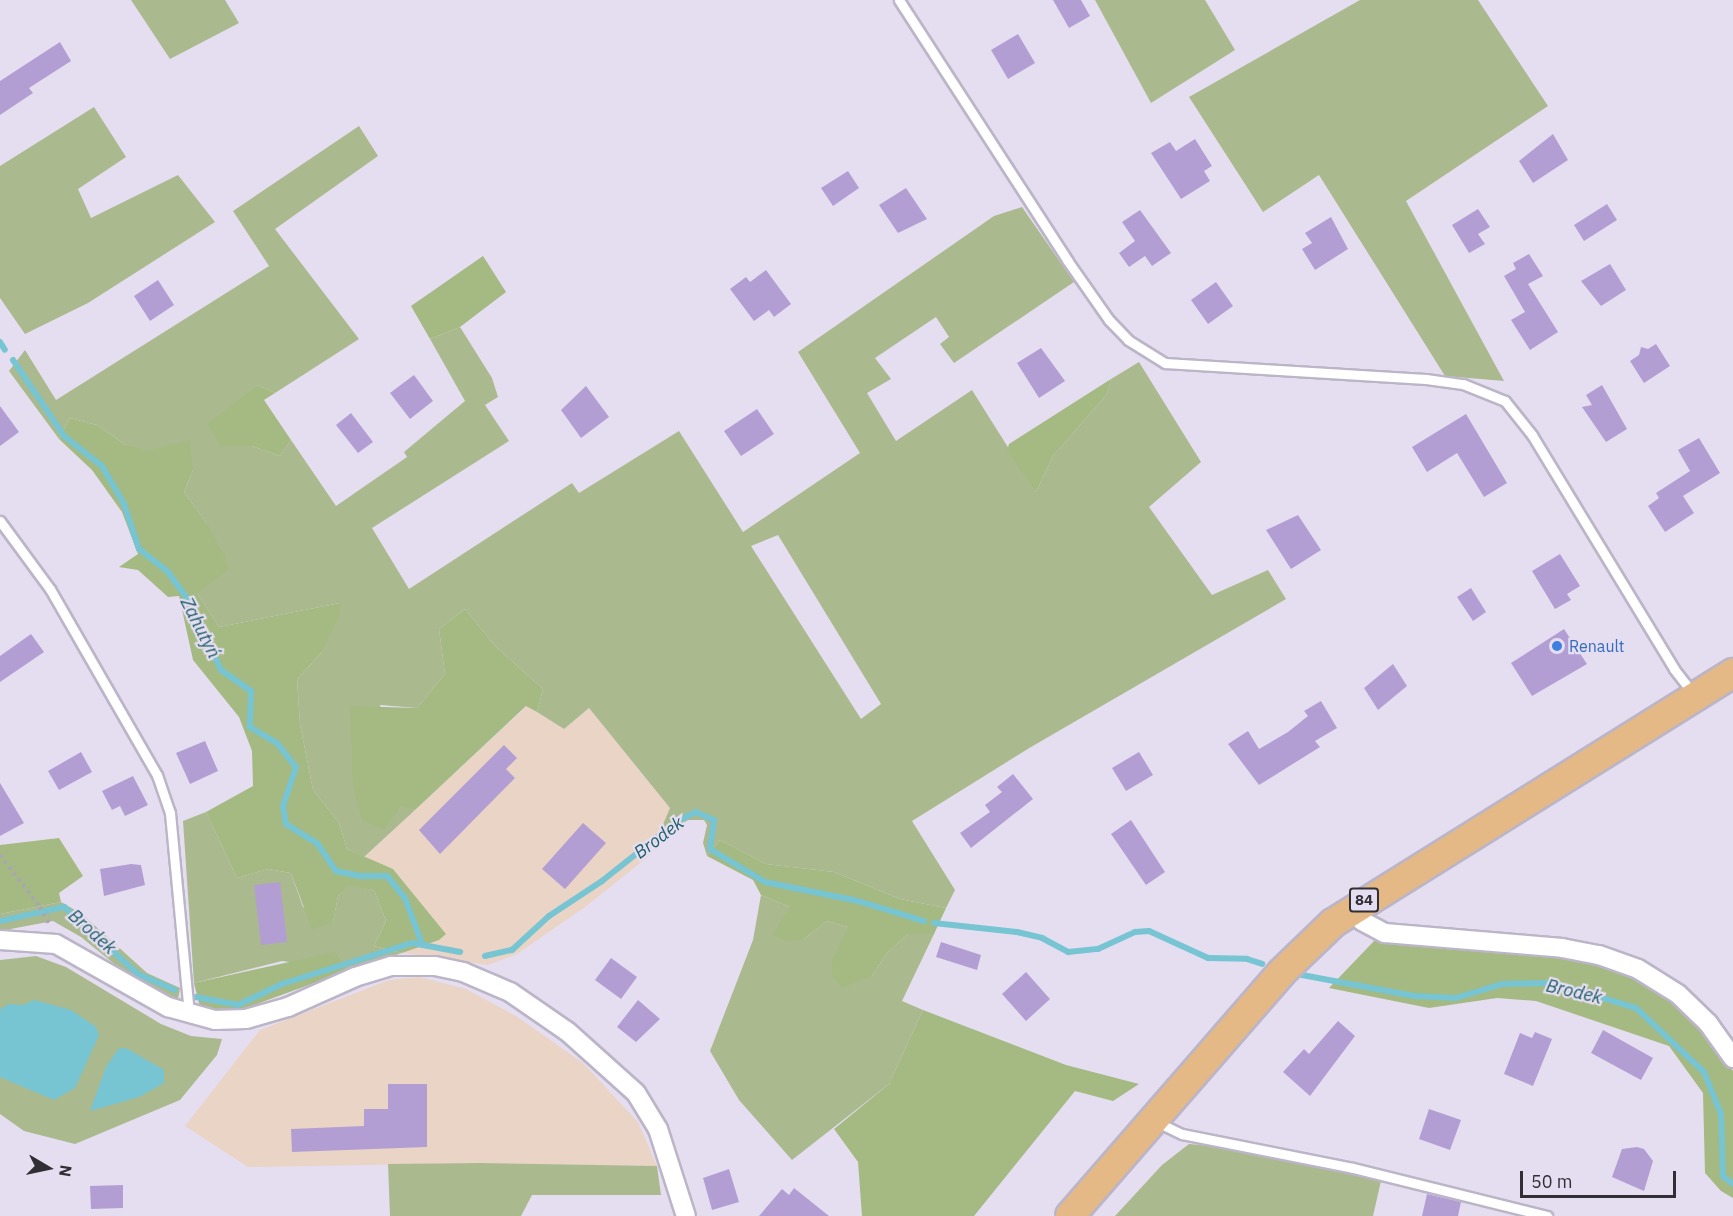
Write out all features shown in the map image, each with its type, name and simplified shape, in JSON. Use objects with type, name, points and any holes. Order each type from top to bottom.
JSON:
[{"type":"main road","name":"84","points":[[1070,1216],[1295,958],[1351,909],[1733,673]]},
{"type":"street","points":[[1351,909],[1362,921],[1385,933],[1562,948],[1599,955],[1638,969],[1677,994],[1708,1023],[1733,1058]]},
{"type":"street","points":[[0,940],[56,944],[71,950],[168,1007],[190,1015],[215,1020],[246,1019],[288,1007],[356,976],[391,966],[435,966],[463,972],[510,993],[568,1032],[636,1093],[658,1129],[686,1216]]},
{"type":"lane","points":[[899,0],[950,85],[1067,260],[1109,320],[1128,340],[1165,363],[1426,379],[1463,384],[1505,401],[1532,435],[1674,669],[1695,696]]},
{"type":"lane","points":[[0,521],[50,590],[157,775],[170,813],[190,1015]]},
{"type":"lane","points":[[1152,1120],[1182,1134],[1353,1168],[1547,1216]]},
{"type":"path","points":[[0,855],[46,915]]},
{"type":"shaded area","points":[[527,706],[564,729],[589,708],[670,808],[649,856],[585,907],[517,954],[488,965],[402,953],[446,934],[393,869],[364,857]]},
{"type":"shaded area","points":[[420,977],[466,989],[516,1016],[583,1063],[638,1122],[657,1166],[480,1163],[248,1167],[185,1126],[260,1030],[389,980]]},
{"type":"green space","points":[[131,0],[225,0],[239,23],[170,59]]},
{"type":"green space","points":[[1095,0],[1205,0],[1235,50],[1151,103]]},
{"type":"green space","points":[[1360,0],[1478,0],[1548,106],[1406,201],[1504,381],[1445,376],[1319,175],[1263,212],[1189,97]]},
{"type":"green space","points":[[94,107],[126,157],[78,189],[91,218],[178,175],[215,222],[88,303],[25,334],[0,298],[0,166]]},
{"type":"green space","points":[[359,126],[378,156],[275,229],[359,339],[275,393],[258,385],[221,446],[252,446],[280,456],[291,440],[336,506],[407,457],[404,452],[465,401],[430,339],[460,327],[492,378],[498,397],[485,405],[509,441],[372,528],[409,589],[572,483],[579,493],[679,431],[743,532],[860,453],[798,352],[994,216],[1022,207],[1074,282],[954,363],[940,344],[949,337],[936,317],[875,358],[891,379],[867,393],[896,441],[972,390],[1036,492],[1053,456],[1107,394],[1111,379],[1139,362],[1201,462],[1149,507],[1212,595],[1268,570],[1286,599],[1031,747],[912,821],[955,890],[946,908],[900,899],[834,872],[766,864],[720,840],[707,856],[703,843],[707,825],[704,820],[688,820],[655,843],[670,808],[589,708],[564,729],[537,712],[543,689],[495,646],[465,609],[439,629],[445,674],[417,708],[380,705],[402,805],[415,810],[364,857],[347,849],[339,823],[313,790],[300,724],[297,679],[321,653],[340,603],[219,627],[197,593],[206,522],[184,492],[193,470],[124,444],[97,425],[70,418],[59,439],[9,371],[25,350],[56,400],[269,266],[233,211]],"holes":[[[778,535],[881,704],[861,719],[751,546]]]},
{"type":"green space","points":[[483,256],[506,292],[460,327],[430,339],[411,306]]},
{"type":"green space","points":[[1111,379],[1107,394],[1053,456],[1036,492],[1007,451],[1009,444]]},
{"type":"green space","points":[[258,385],[275,393],[264,400],[291,440],[280,456],[252,446],[221,446],[207,424]]},
{"type":"green space","points":[[70,418],[97,425],[124,444],[147,451],[190,440],[193,470],[184,492],[206,522],[225,557],[228,570],[197,593],[219,627],[340,603],[339,617],[321,653],[297,679],[300,724],[313,790],[339,823],[347,849],[393,869],[446,934],[439,940],[402,953],[374,946],[386,921],[374,890],[348,886],[338,896],[333,923],[312,929],[291,873],[268,869],[237,878],[206,812],[253,786],[252,751],[239,717],[193,660],[179,596],[168,597],[138,570],[119,567],[138,554],[122,512],[92,470],[59,439]]},
{"type":"green space","points":[[465,609],[495,646],[543,689],[537,712],[526,706],[415,810],[401,806],[384,830],[362,820],[353,787],[350,706],[417,708],[445,674],[439,629]]},
{"type":"green space","points":[[206,812],[237,878],[268,869],[291,873],[303,907],[333,922],[338,896],[348,885],[374,890],[386,921],[374,946],[402,953],[347,971],[282,961],[194,983],[183,821]]},
{"type":"green space","points":[[59,838],[83,876],[59,893],[61,902],[0,914],[0,845]]},
{"type":"green space","points":[[720,840],[766,864],[834,872],[900,899],[946,908],[934,934],[908,934],[887,953],[872,976],[842,988],[833,977],[832,960],[848,927],[827,921],[804,939],[786,941],[772,935],[790,907],[761,895],[753,880],[707,856]]},
{"type":"green space","points":[[761,895],[790,907],[804,939],[827,921],[848,927],[872,976],[887,953],[908,934],[934,934],[902,1001],[923,1010],[889,1084],[792,1160],[739,1100],[710,1051],[753,940]]},
{"type":"green space","points":[[61,902],[82,914],[147,973],[180,988],[178,999],[167,998],[123,971],[81,937],[53,921],[0,931],[0,914]]},
{"type":"green space","points":[[1374,941],[1585,957],[1625,969],[1668,995],[1702,1025],[1733,1071],[1733,1198],[1721,1191],[1705,1173],[1703,1093],[1669,1046],[1536,1001],[1497,998],[1429,1008],[1329,988]]},
{"type":"green space","points":[[335,952],[347,971],[235,1012],[200,1007],[194,983]]},
{"type":"green space","points":[[36,956],[66,967],[161,1024],[191,1036],[222,1039],[217,1055],[180,1100],[75,1144],[24,1131],[0,1114],[0,960]]},
{"type":"green space","points":[[923,1010],[1066,1065],[1139,1084],[1113,1101],[1075,1091],[974,1216],[862,1216],[858,1162],[834,1129],[889,1084]]},
{"type":"green space","points":[[1189,1144],[1222,1147],[1381,1181],[1373,1216],[1115,1216],[1162,1165]]},
{"type":"green space","points":[[388,1164],[657,1166],[661,1195],[532,1195],[521,1216],[390,1216]]},
{"type":"water","points":[[34,1000],[71,1010],[96,1027],[99,1035],[75,1088],[54,1100],[0,1077],[0,1010],[8,1004],[23,1005]]},
{"type":"water","points":[[126,1048],[164,1070],[164,1083],[139,1097],[90,1111],[106,1067],[118,1049]]},
{"type":"building","points":[[1053,0],[1081,0],[1090,16],[1069,28]]},
{"type":"building","points":[[1018,34],[1035,63],[1008,79],[991,50]]},
{"type":"building","points":[[60,42],[71,61],[29,88],[33,93],[0,115],[0,81]]},
{"type":"building","points":[[1553,134],[1568,160],[1533,183],[1519,161]]},
{"type":"building","points":[[1195,139],[1212,166],[1204,171],[1210,181],[1181,199],[1151,153],[1170,142],[1176,151]]},
{"type":"building","points":[[848,171],[859,188],[833,206],[821,188]]},
{"type":"building","points":[[906,188],[927,219],[898,233],[879,205]]},
{"type":"building","points":[[1607,204],[1617,220],[1584,241],[1574,225]]},
{"type":"building","points":[[1478,209],[1490,227],[1478,234],[1485,244],[1469,253],[1452,225]]},
{"type":"building","points":[[1140,210],[1171,253],[1152,266],[1145,256],[1129,267],[1119,253],[1135,241],[1122,222]]},
{"type":"building","points":[[1331,217],[1348,249],[1315,270],[1302,249],[1312,243],[1305,233]]},
{"type":"building","points":[[1529,254],[1543,276],[1528,284],[1558,332],[1530,350],[1511,320],[1525,312],[1504,276],[1516,269],[1513,263]]},
{"type":"building","points":[[1610,264],[1626,290],[1601,306],[1581,281]]},
{"type":"building","points":[[766,270],[791,304],[774,317],[769,310],[754,321],[730,289],[746,277],[750,282]]},
{"type":"building","points":[[158,280],[174,305],[150,321],[134,296]]},
{"type":"building","points":[[1216,282],[1233,306],[1208,324],[1191,300]]},
{"type":"building","points":[[1656,344],[1670,366],[1644,383],[1630,361],[1639,355],[1641,347],[1648,349]]},
{"type":"building","points":[[1041,348],[1065,381],[1039,398],[1017,363]]},
{"type":"building","points":[[414,375],[433,401],[410,419],[390,393]]},
{"type":"building","points":[[1602,385],[1627,429],[1606,442],[1582,407],[1592,405],[1586,395]]},
{"type":"building","points":[[586,386],[609,417],[581,438],[561,410]]},
{"type":"building","points":[[0,406],[19,432],[0,446]]},
{"type":"building","points":[[757,409],[774,434],[741,456],[724,431]]},
{"type":"building","points":[[351,413],[373,442],[358,453],[336,425]]},
{"type":"building","points":[[1466,414],[1507,483],[1484,497],[1457,453],[1427,472],[1412,447]]},
{"type":"building","points":[[1699,438],[1720,473],[1683,496],[1694,513],[1665,532],[1648,506],[1659,498],[1656,493],[1690,471],[1678,450]]},
{"type":"building","points":[[1298,515],[1321,550],[1291,569],[1266,530]]},
{"type":"building","points":[[1560,554],[1580,586],[1567,594],[1571,600],[1555,609],[1532,571]]},
{"type":"building","points":[[1471,588],[1486,612],[1473,621],[1457,597]]},
{"type":"building","name":"Renault","points":[[1564,629],[1587,664],[1532,696],[1511,663]]},
{"type":"building","points":[[31,634],[44,652],[0,682],[0,656]]},
{"type":"building","points":[[1393,664],[1407,686],[1378,710],[1364,688]]},
{"type":"building","points":[[1321,701],[1337,728],[1315,741],[1320,747],[1259,785],[1228,744],[1248,731],[1259,749],[1288,732],[1308,716],[1304,711]]},
{"type":"building","points":[[205,741],[218,771],[190,784],[176,753]]},
{"type":"building","points":[[504,745],[517,758],[506,769],[515,778],[440,854],[419,830]]},
{"type":"building","points":[[81,752],[92,772],[59,790],[48,771]]},
{"type":"building","points":[[1139,752],[1153,775],[1126,791],[1112,768]]},
{"type":"building","points":[[1013,774],[1033,799],[971,848],[960,833],[990,812],[985,805],[1002,792],[997,787]]},
{"type":"building","points":[[133,776],[148,805],[125,816],[120,806],[112,810],[102,791]]},
{"type":"building","points":[[0,783],[24,823],[0,836]]},
{"type":"building","points":[[1131,820],[1165,872],[1146,885],[1111,834]]},
{"type":"building","points":[[583,823],[606,843],[565,889],[542,869]]},
{"type":"building","points":[[131,864],[141,865],[145,885],[104,896],[100,869]]},
{"type":"building","points":[[280,882],[287,942],[261,945],[254,885]]},
{"type":"building","points":[[941,942],[981,955],[977,970],[936,957]]},
{"type":"building","points":[[611,958],[637,977],[621,999],[595,980]]},
{"type":"building","points":[[1026,972],[1050,999],[1026,1021],[1002,994]]},
{"type":"building","points":[[638,1000],[660,1019],[636,1042],[617,1027]]},
{"type":"building","points":[[1338,1021],[1355,1036],[1310,1096],[1283,1072],[1304,1049],[1309,1054]]},
{"type":"building","points":[[1603,1030],[1653,1058],[1641,1080],[1591,1053]]},
{"type":"building","points":[[1535,1032],[1552,1039],[1533,1086],[1504,1074],[1520,1033],[1532,1038]]},
{"type":"building","points":[[388,1084],[427,1084],[427,1147],[292,1152],[291,1129],[364,1126],[364,1109],[388,1109]]},
{"type":"building","points":[[1429,1109],[1461,1120],[1450,1150],[1419,1139]]},
{"type":"building","points":[[1637,1147],[1644,1149],[1653,1161],[1644,1191],[1612,1177],[1622,1149]]},
{"type":"building","points":[[729,1169],[739,1202],[712,1210],[703,1178]]},
{"type":"building","points":[[123,1185],[123,1208],[91,1209],[90,1186]]},
{"type":"building","points":[[794,1188],[829,1216],[759,1216],[782,1189],[789,1195]]},
{"type":"building","points":[[1427,1194],[1461,1202],[1458,1216],[1422,1216]]},
{"type":"waterway","name":"Zahutyń","points":[[0,342],[5,350]]},
{"type":"waterway","name":"Zahutyń","points":[[13,360],[64,436],[102,466],[124,504],[139,549],[168,572],[190,602],[221,670],[251,691],[250,727],[277,743],[296,767],[283,806],[286,824],[317,843],[336,871],[360,876],[387,876],[405,898],[422,944]]},
{"type":"waterway","name":"Brodek","points":[[485,956],[512,950],[549,916],[602,881],[679,820],[696,812],[714,820],[710,849],[765,882],[858,901],[924,921]]},
{"type":"waterway","name":"Brodek","points":[[0,921],[64,907],[138,974],[175,990]]},
{"type":"waterway","name":"Brodek","points":[[934,923],[1017,932],[1042,938],[1068,952],[1098,949],[1135,932],[1149,931],[1208,958],[1247,959],[1262,964]]},
{"type":"waterway","name":"Brodek","points":[[196,997],[238,1005],[282,984],[412,943],[460,952]]},
{"type":"waterway","name":"Brodek","points":[[1302,975],[1414,996],[1456,998],[1502,984],[1554,983],[1636,1008],[1704,1072],[1721,1114],[1723,1176],[1733,1184]]},
{"type":"place","name":"Renault","points":[[1557,646]]}]
